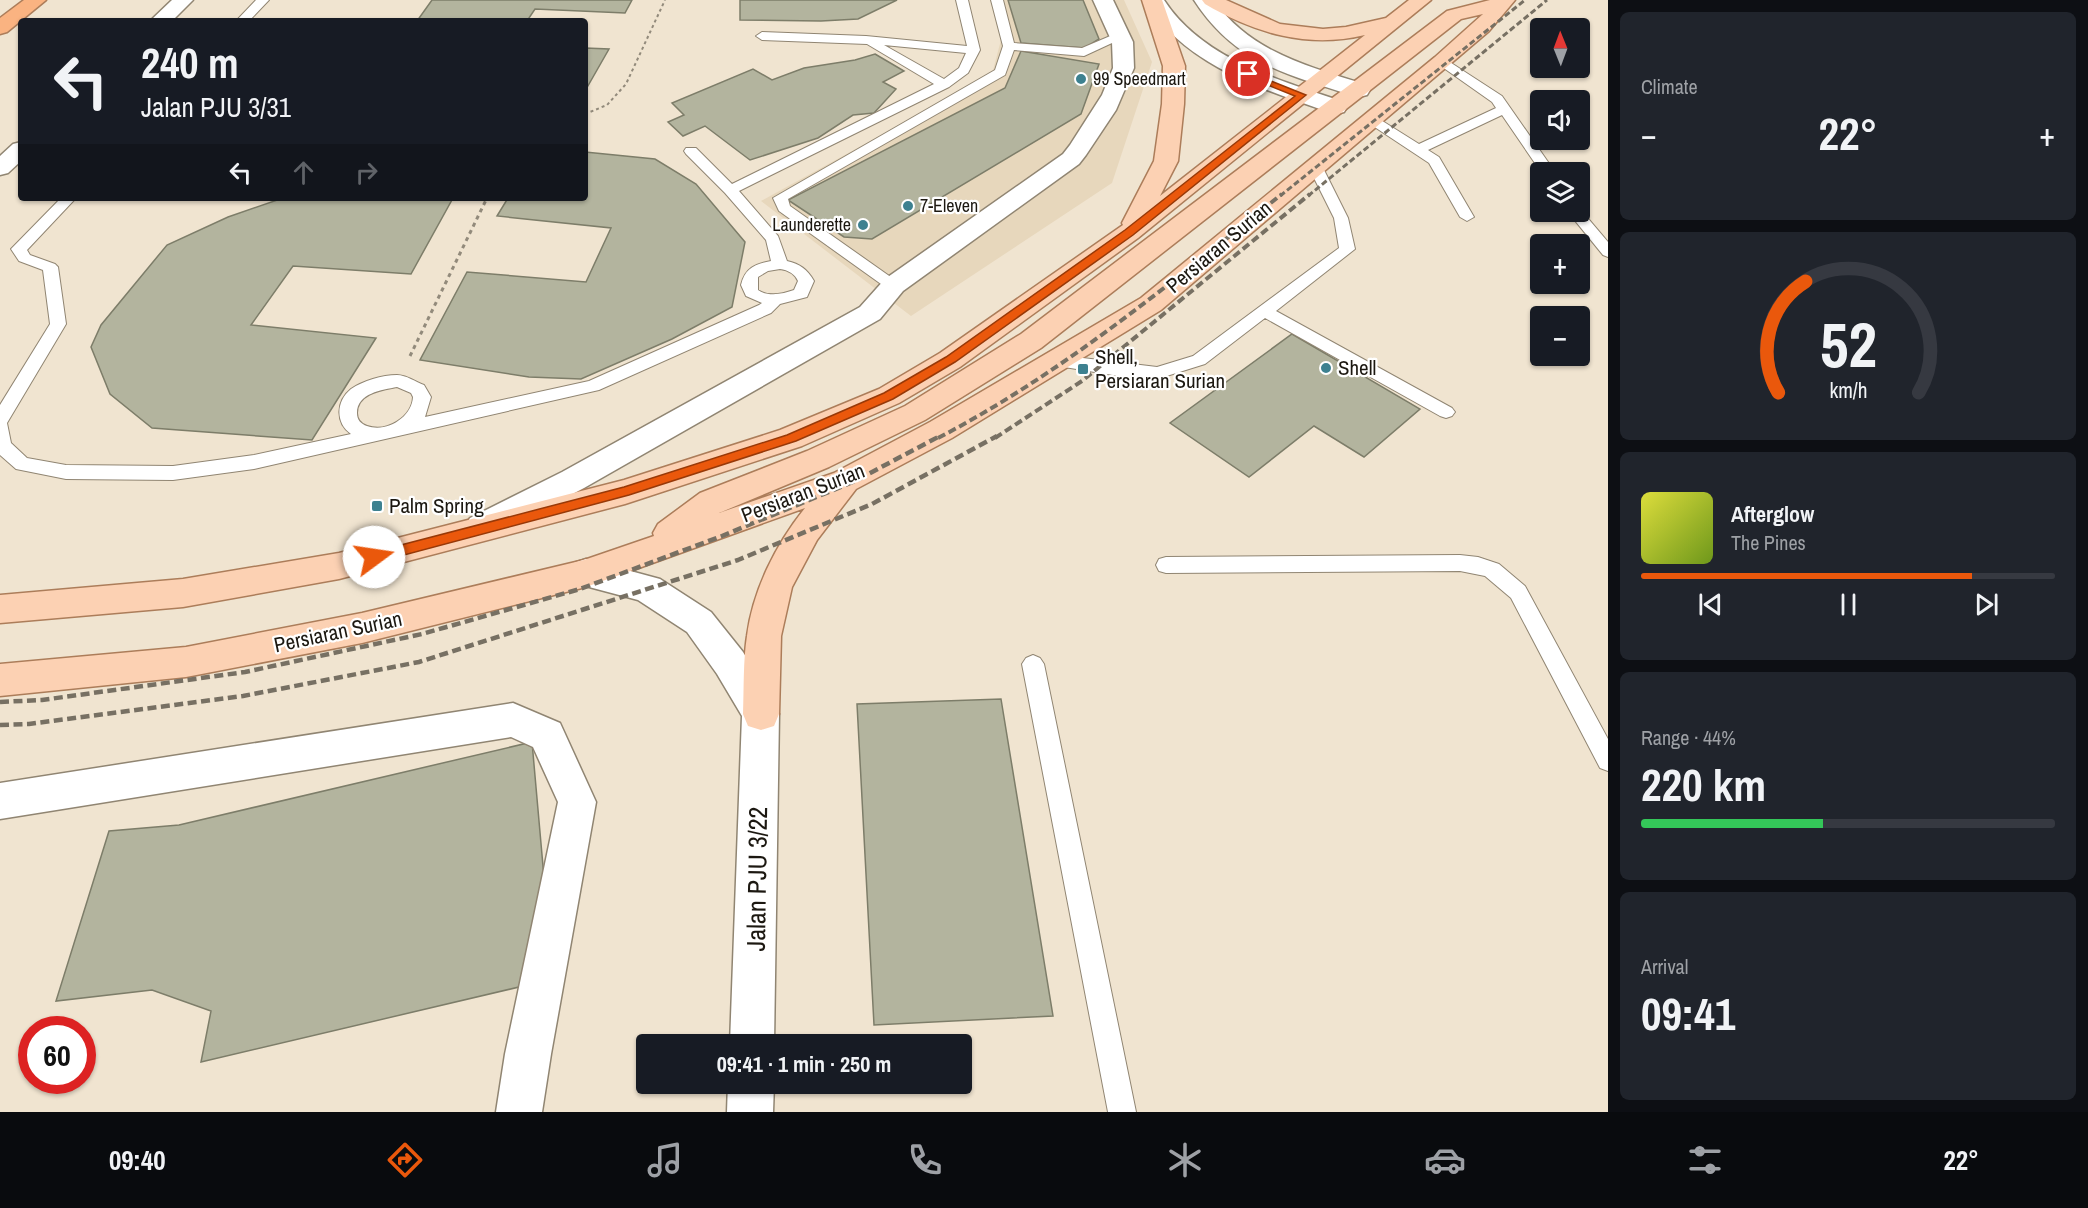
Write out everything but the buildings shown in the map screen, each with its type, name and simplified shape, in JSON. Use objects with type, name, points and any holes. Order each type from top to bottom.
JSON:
[{"type":"highway","points":[[0,28],[36,0]]},
{"type":"main road","points":[[1129,233],[1166,161],[1173,104],[1174,66],[1153,0]]},
{"type":"main road","points":[[1212,0],[1240,17],[1267,27],[1301,34],[1339,34],[1393,22]]},
{"type":"main road","points":[[0,609],[183,593],[339,566],[624,492],[791,438],[889,396],[950,360],[1129,233],[1420,0]]},
{"type":"main road","points":[[642,554],[711,502],[818,459],[915,413],[1031,341],[1454,15],[1504,2]]},
{"type":"main road","name":"Persiaran Surian","points":[[0,680],[186,662],[362,628],[586,573],[845,481],[941,430],[1151,304],[1482,27],[1504,2]]},
{"type":"main road","points":[[761,714],[764,636],[775,587],[805,531],[845,481]]},
{"type":"street","points":[[163,18],[183,0]]},
{"type":"street","points":[[468,533],[573,480],[870,313],[894,285],[1071,159],[1090,135],[1124,71],[1125,55],[1103,0]]},
{"type":"street","points":[[1153,0],[1178,32],[1207,53],[1248,74],[1336,107]]},
{"type":"street","points":[[1204,0],[1223,27],[1265,56],[1359,90]]},
{"type":"street","points":[[0,168],[18,152]]},
{"type":"street","points":[[586,573],[648,589],[699,622],[730,663],[761,714]]},
{"type":"street","name":"Jalan PJU 3/22","points":[[752,1034],[761,714]]},
{"type":"street","points":[[0,801],[513,720],[547,735],[578,802],[528,1054],[519,1112]]},
{"type":"street","points":[[750,1112],[751,1094]]},
{"type":"lane","points":[[245,18],[263,0]]},
{"type":"lane","points":[[730,190],[944,84],[964,70],[974,50],[962,0]]},
{"type":"lane","points":[[894,285],[784,208],[780,198],[1001,72],[1009,46],[997,0]]},
{"type":"lane","points":[[762,36],[866,40],[974,50]]},
{"type":"lane","points":[[1009,46],[1084,52],[1119,37]]},
{"type":"lane","points":[[866,40],[944,84]]},
{"type":"lane","points":[[1442,61],[1497,99],[1500,111],[1540,162]]},
{"type":"lane","points":[[1423,148],[1500,111]]},
{"type":"lane","points":[[1371,120],[1423,148],[1434,160],[1467,217]]},
{"type":"lane","points":[[691,151],[730,190],[773,239],[780,264]]},
{"type":"lane","points":[[1059,361],[1157,373],[1199,360],[1347,249],[1341,218],[1315,166]]},
{"type":"lane","points":[[0,420],[58,324],[50,267],[24,258],[19,249],[66,201]]},
{"type":"lane","points":[[1583,222],[1608,252]]},
{"type":"lane","points":[[780,264],[790,266],[804,274],[806,287],[794,298],[774,301],[757,297],[749,286],[748,281],[756,270],[780,264]]},
{"type":"lane","points":[[0,427],[2,446],[22,464],[66,472],[173,473],[254,462],[593,386],[765,309],[774,301]]},
{"type":"lane","points":[[1264,311],[1446,412]]},
{"type":"lane","points":[[398,381],[418,389],[422,397],[422,405],[418,414],[390,431],[358,431],[346,417],[347,408],[352,399],[372,385],[398,381]]},
{"type":"lane","points":[[1166,565],[1460,563],[1482,565],[1504,575],[1518,592],[1608,761]]},
{"type":"lane","points":[[1033,664],[1122,1112]]},
{"type":"path","points":[[588,113],[607,105],[626,84],[665,0]]},
{"type":"path","points":[[398,381],[486,201]]},
{"type":"shaded area","points":[[990,0],[1124,0],[1152,62],[1112,183],[911,316],[761,201],[992,74],[1001,40]]},
{"type":"railway","points":[[1280,196],[1525,0]]},
{"type":"railway","points":[[1308,196],[1547,0]]},
{"type":"railway","points":[[938,438],[1029,385],[1116,325],[1282,194]]},
{"type":"railway","points":[[995,438],[1082,381],[1310,194]]},
{"type":"railway","points":[[0,702],[42,700],[245,672],[422,634],[580,589],[722,536],[855,481],[940,436]]},
{"type":"railway","points":[[0,725],[29,724],[243,696],[419,662],[738,560],[872,504],[997,436]]},
{"type":"place","name":"99 Speedmart","points":[[1081,79]]},
{"type":"place","name":"7-Eleven","points":[[908,206]]},
{"type":"place","name":"Launderette","points":[[863,225]]},
{"type":"place","name":"Shell","points":[[1326,368]]},
{"type":"place","name":"Shell, Persiaran Surian","points":[[1083,369]]},
{"type":"place","name":"Palm Spring","points":[[377,506]]},
{"type":"route","points":[[374,557],[624,492],[791,438],[889,396],[950,360],[1129,233],[1302,95],[1248,74]]}]
